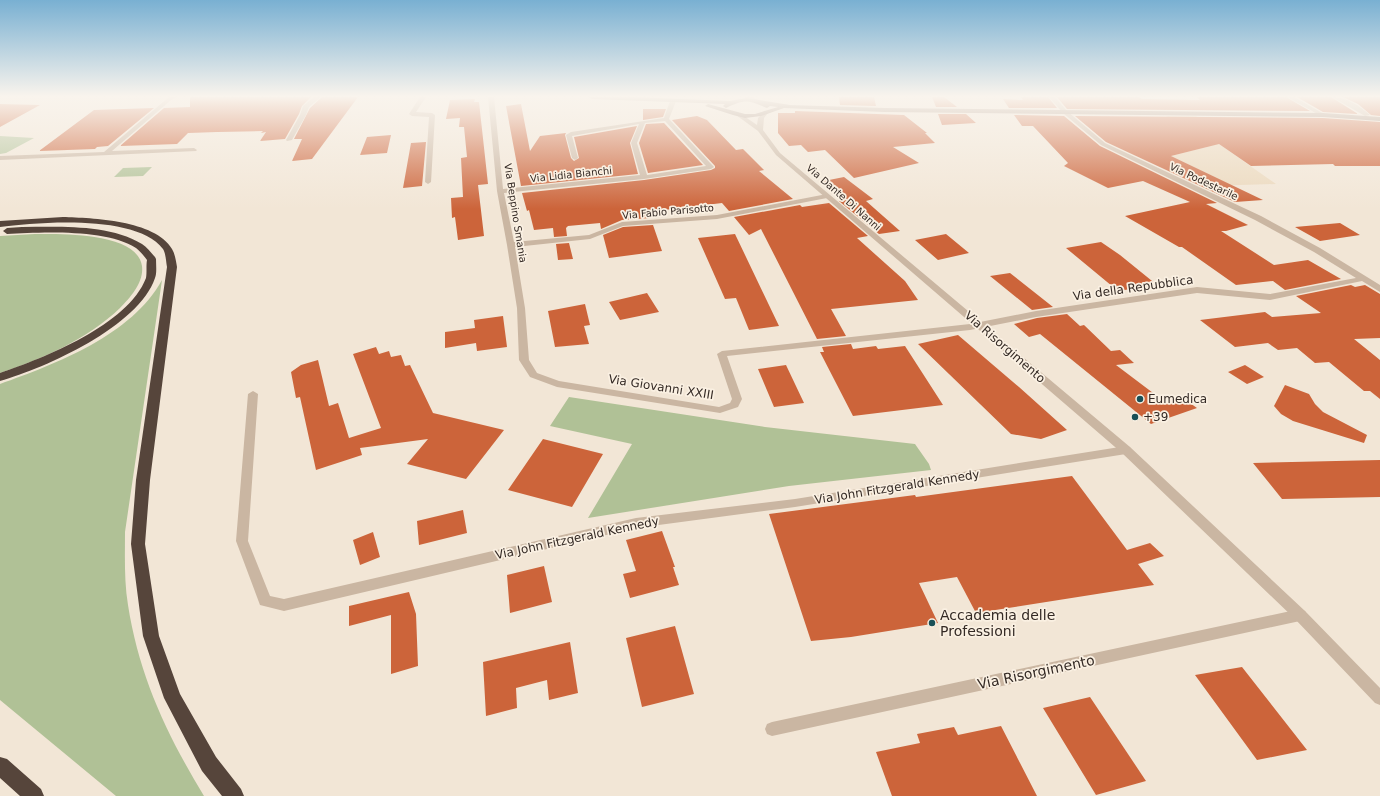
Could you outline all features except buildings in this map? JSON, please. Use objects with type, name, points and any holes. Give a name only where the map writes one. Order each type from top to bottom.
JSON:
[{"type":"highway","points":[[0,224],[61,220],[107,223],[129,227],[154,237],[166,247],[171,258],[172,267],[143,480],[138,544],[151,636],[173,698],[208,764],[234,796]]},
{"type":"highway","points":[[0,232],[51,229],[106,234],[125,239],[141,248],[149,255],[153,264],[151,276],[145,290],[133,304],[112,323],[56,355],[0,377]]},
{"type":"highway","points":[[0,766],[34,796]]},
{"type":"street","points":[[105,154],[128,134]]},
{"type":"street","points":[[289,140],[292,134]]},
{"type":"street","points":[[428,182],[431,134]]},
{"type":"street","name":"Via Beppino Smania","points":[[495,134],[500,191],[511,245],[521,308]]},
{"type":"street","name":"Via Lidia Bianchi","points":[[570,134],[569,136],[575,158]]},
{"type":"street","points":[[637,134],[634,143],[644,177]]},
{"type":"street","name":"Via Lidia Bianchi","points":[[500,191],[644,177],[711,167],[680,134]]},
{"type":"street","name":"Via Dante Di Nanni","points":[[763,134],[778,154],[920,275]]},
{"type":"street","name":"Via Podestarile","points":[[1091,134],[1103,144],[1258,218],[1317,250],[1361,279],[1380,289]]},
{"type":"street","points":[[0,158],[194,150]]},
{"type":"street","name":"Via Fabio Parisotto","points":[[511,245],[590,237],[622,224],[717,217],[827,196]]},
{"type":"street","name":"Via Risorgimento","points":[[920,275],[1126,450],[1300,615],[1380,698]]},
{"type":"street","name":"Via della Repubblica","points":[[980,326],[1036,314],[1197,290],[1270,297],[1361,279]]},
{"type":"street","name":"Via Giovanni XXIII","points":[[521,308],[524,360],[533,375],[557,384],[720,410],[734,405],[737,399],[722,354],[980,326]]},
{"type":"street","name":"Via John Fitzgerald Kennedy","points":[[253,394],[242,541],[265,601],[284,605],[636,523],[795,503],[1126,450]]},
{"type":"street","name":"Via Risorgimento","points":[[772,729],[1300,615]]},
{"type":"green space","points":[[0,136],[34,138],[6,153],[0,154]]},
{"type":"green space","points":[[152,167],[143,176],[114,177],[123,168]]},
{"type":"green space","points":[[35,234],[79,235],[113,241],[127,247],[137,255],[142,266],[141,278],[136,289],[124,304],[94,329],[64,347],[0,373],[0,236]]},
{"type":"green space","points":[[162,280],[125,532],[126,587],[133,631],[147,681],[156,704],[178,750],[204,796],[116,796],[0,700],[0,384],[68,357],[112,332],[132,317],[149,299]]},
{"type":"green space","points":[[569,397],[765,427],[915,444],[929,464],[931,470],[789,486],[588,518],[632,444],[550,426]]},
{"type":"shaded area","points":[[1190,134],[1211,134],[1209,137],[1276,184],[1209,186],[1214,177],[1171,156],[1207,147]]},
{"type":"place","name":"Eumedica","points":[[1140,399]]},
{"type":"place","name":"+39","points":[[1135,417]]},
{"type":"place","name":"Accademia delle Professioni","points":[[932,623]]}]
